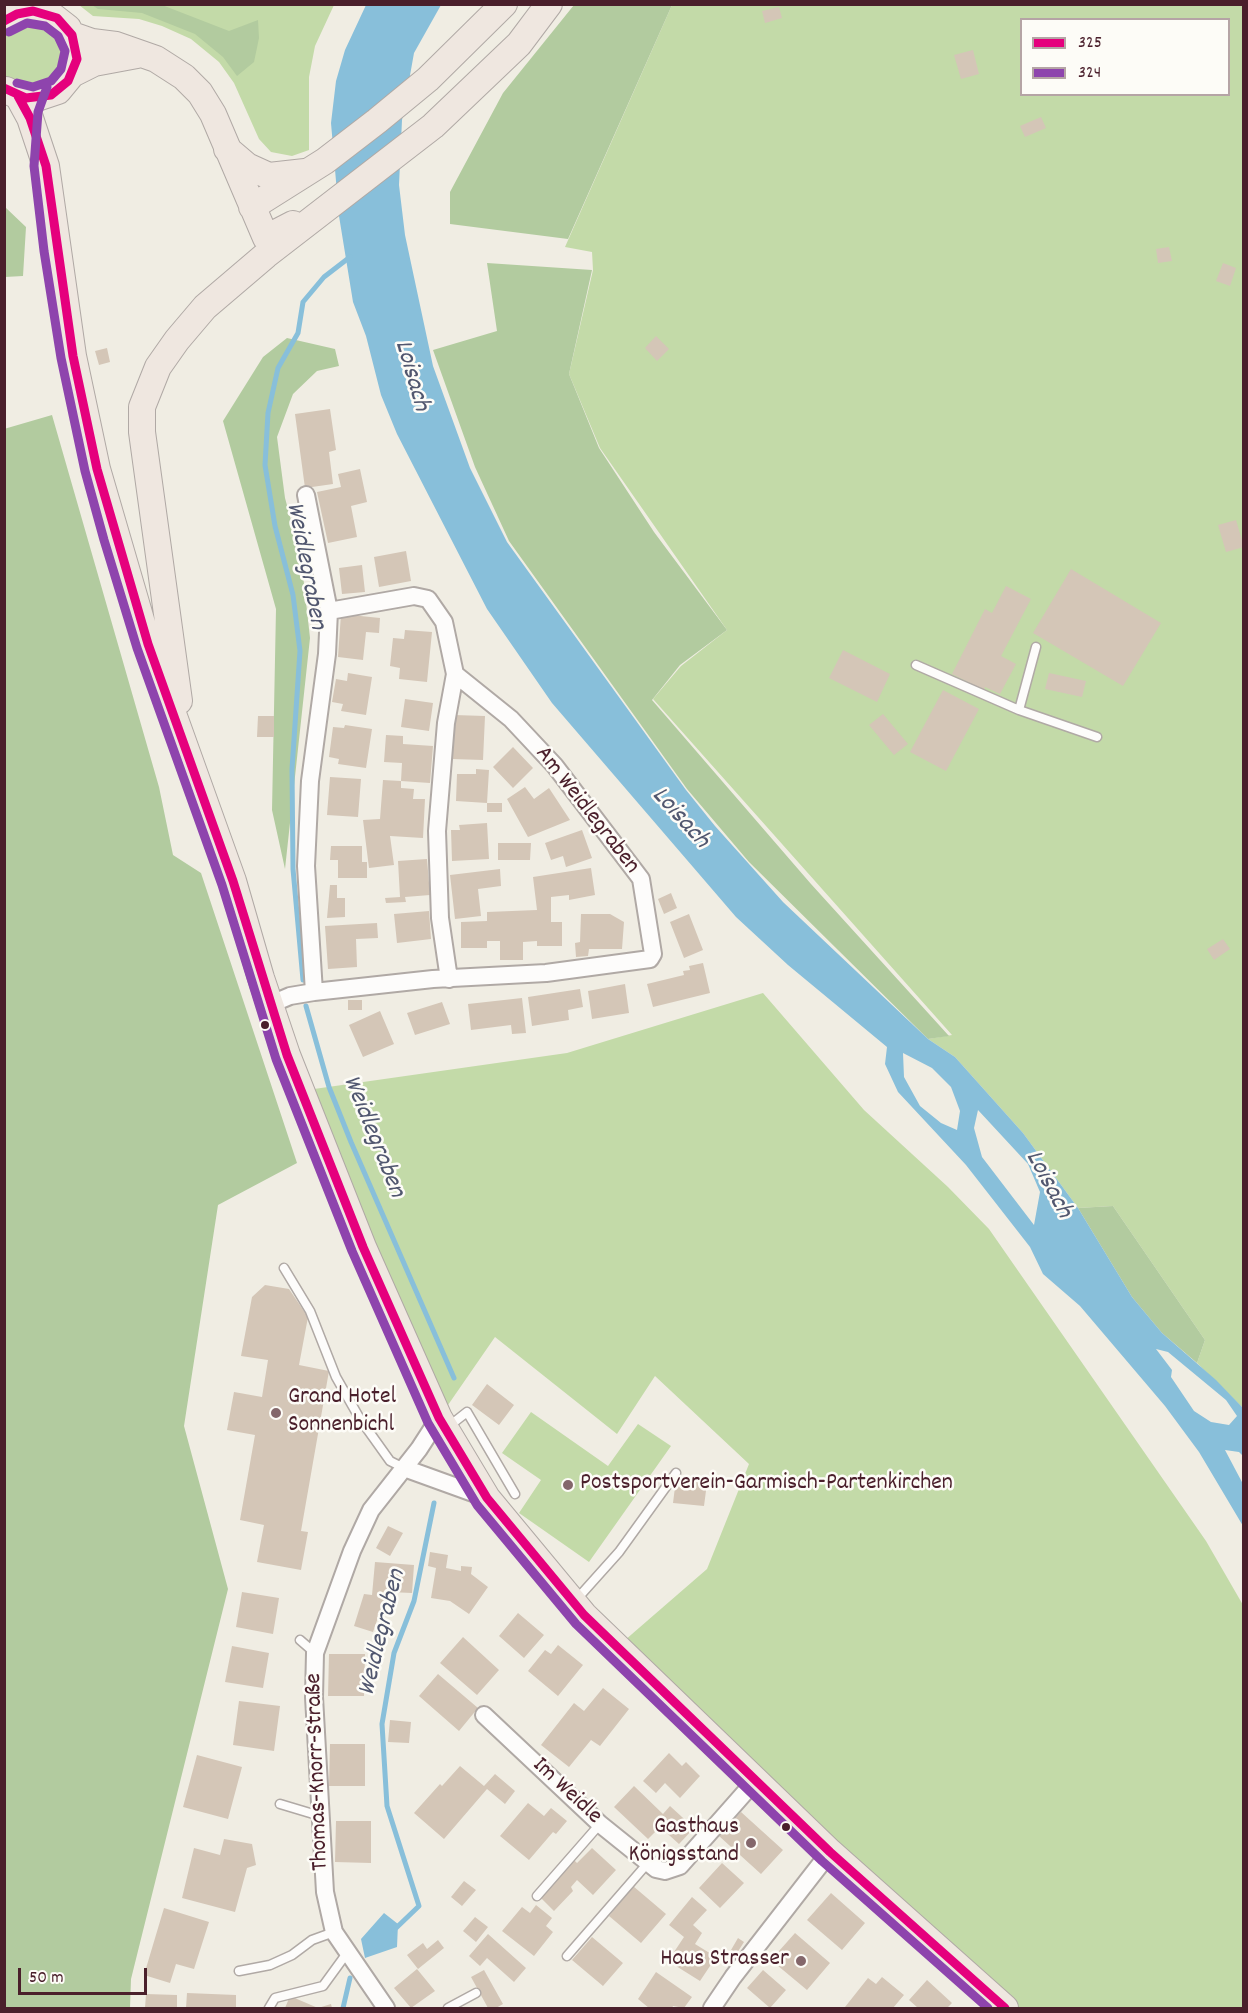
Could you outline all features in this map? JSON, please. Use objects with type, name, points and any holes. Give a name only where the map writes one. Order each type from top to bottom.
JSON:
[{"type":"main road","points":[[252,207],[318,166],[428,79],[504,4]]},
{"type":"main road","points":[[184,746],[145,453],[142,407],[158,367],[205,307],[328,206],[433,126],[519,44],[549,4]]},
{"type":"main road","points":[[4,21],[25,11],[42,12],[57,18],[72,35],[77,50],[50,114],[46,166]]},
{"type":"main road","points":[[72,35],[92,42],[116,45],[166,64],[200,93],[213,114],[266,238],[328,206]]},
{"type":"main road","points":[[11,92],[34,99],[65,83],[94,63],[140,54]]},
{"type":"main road","points":[[11,92],[30,118],[46,166],[73,356],[97,469],[148,644],[233,881],[269,1005],[363,1247],[442,1424],[487,1498],[574,1603],[830,1852],[1005,2008]]},
{"type":"main road","points":[[227,149],[247,166],[269,176],[297,174],[318,166]]},
{"type":"street","points":[[306,495],[329,611],[326,665],[310,781],[306,866],[314,992]]},
{"type":"street","points":[[329,611],[414,596],[428,599],[444,622],[455,674],[446,723],[437,831],[440,918],[449,979]]},
{"type":"street","name":"Am Weidlegraben","points":[[269,1005],[290,996],[314,992],[449,979],[557,972],[650,958],[653,954],[641,879],[555,766],[511,719],[455,674]]},
{"type":"street","name":"Thomas-Knorr-Straße","points":[[386,2008],[333,1932],[325,1892],[314,1697],[315,1653],[352,1551],[371,1510],[442,1424]]},
{"type":"street","points":[[404,1468],[487,1498]]},
{"type":"street","name":"Im Weidle","points":[[484,1715],[600,1824],[647,1864]]},
{"type":"street","points":[[647,1864],[665,1871],[680,1866],[755,1781]]},
{"type":"street","points":[[712,2008],[830,1852]]},
{"type":"lane","points":[[1019,710],[1036,647]]},
{"type":"lane","points":[[916,665],[1019,710],[1097,736]]},
{"type":"lane","points":[[284,1268],[310,1311],[336,1377],[360,1419],[390,1461],[404,1468]]},
{"type":"lane","points":[[442,1424],[467,1412],[515,1494]]},
{"type":"lane","points":[[574,1603],[619,1552],[676,1473]]},
{"type":"lane","points":[[300,1640],[315,1653]]},
{"type":"lane","points":[[280,1804],[320,1816]]},
{"type":"lane","points":[[537,1896],[600,1824]]},
{"type":"lane","points":[[567,1956],[647,1864]]},
{"type":"lane","points":[[239,1971],[270,1965],[333,1932]]},
{"type":"lane","points":[[269,2008],[275,1998],[323,1986],[347,1953]]},
{"type":"lane","points":[[448,2008],[476,1993]]},
{"type":"green space","points":[[79,5],[334,5],[315,46],[309,77],[309,150],[292,156],[271,152],[259,139],[234,83],[219,62],[191,39],[139,19],[93,16]]},
{"type":"green space","points":[[92,5],[162,5],[229,31],[258,20],[259,38],[254,62],[237,76],[223,57],[195,34],[142,13],[98,9]]},
{"type":"green space","points":[[574,5],[672,5],[568,239],[450,224],[450,192],[503,93]]},
{"type":"green space","points":[[672,5],[1243,5],[1243,1408],[1197,1363],[1205,1340],[1113,1206],[1078,1208],[1023,1133],[955,1057],[928,1039],[952,1035],[653,699],[681,666],[727,630],[600,448],[569,374],[593,270],[592,252],[565,247]]},
{"type":"green space","points":[[29,22],[44,23],[57,31],[66,44],[63,74],[38,91],[9,82],[5,74],[4,37],[14,27]]},
{"type":"green space","points":[[5,207],[26,227],[23,276],[5,277]]},
{"type":"green space","points":[[487,263],[592,270],[569,374],[599,448],[654,532],[727,630],[680,665],[652,700],[811,884],[949,1036],[928,1039],[749,862],[687,789],[509,541],[475,467],[433,350],[497,331]]},
{"type":"green space","points":[[287,338],[335,349],[339,366],[317,371],[293,394],[277,437],[285,498],[301,557],[310,638],[285,869],[272,810],[276,609],[223,421],[263,357]]},
{"type":"green space","points":[[52,415],[159,787],[173,855],[201,873],[297,1163],[218,1205],[184,1426],[228,1589],[131,1979],[130,2008],[5,2008],[4,429]]},
{"type":"green space","points":[[763,993],[864,1110],[948,1187],[989,1229],[1206,1541],[1243,1605],[1243,2008],[1005,2008],[617,1647],[707,1569],[749,1464],[655,1376],[617,1434],[495,1337],[439,1418],[314,1126],[314,1089],[567,1053]]},
{"type":"green space","points":[[1113,1206],[1205,1340],[1197,1363],[1162,1333],[1132,1297],[1078,1208]]},
{"type":"green space","points":[[531,1412],[608,1466],[638,1424],[671,1446],[589,1562],[519,1513],[541,1480],[502,1453]]},
{"type":"water","name":"Loisach","points":[[366,5],[441,5],[414,53],[402,120],[399,185],[405,235],[433,366],[470,468],[507,542],[686,790],[715,826],[783,902],[928,1039],[955,1057],[1023,1133],[1078,1208],[1132,1297],[1162,1333],[1216,1380],[1243,1408],[1243,1456],[1239,1452],[1225,1450],[1243,1484],[1243,1526],[1199,1452],[1165,1406],[1080,1306],[1043,1274],[1030,1247],[966,1165],[898,1092],[885,1064],[887,1047],[788,965],[736,917],[552,703],[487,609],[397,434],[381,395],[366,336],[353,302],[339,216],[331,123],[336,81],[345,50]],"holes":[[[903,1053],[932,1068],[951,1087],[960,1111],[957,1130],[941,1123],[920,1106],[904,1077]],[[978,1110],[1028,1164],[1040,1192],[1034,1225],[982,1157],[974,1128]],[[1156,1349],[1168,1352],[1226,1400],[1237,1416],[1229,1425],[1211,1422],[1194,1411],[1171,1377],[1172,1370]]]},
{"type":"water","points":[[384,1913],[398,1924],[397,1947],[365,1958],[361,1939]]},
{"type":"building","points":[[779,7],[782,18],[765,23],[762,11]]},
{"type":"building","points":[[973,50],[979,74],[961,79],[954,55]]},
{"type":"building","points":[[1041,117],[1046,128],[1025,137],[1020,126]]},
{"type":"building","points":[[1169,247],[1172,261],[1158,263],[1156,249]]},
{"type":"building","points":[[1223,263],[1236,268],[1230,286],[1216,281]]},
{"type":"building","points":[[656,336],[669,349],[657,361],[645,348]]},
{"type":"building","points":[[107,348],[110,362],[99,365],[95,351]]},
{"type":"building","points":[[330,409],[336,450],[329,452],[333,484],[305,488],[295,414]]},
{"type":"building","points":[[360,469],[367,502],[351,506],[357,537],[328,543],[317,492],[341,487],[338,474]]},
{"type":"building","points":[[1236,520],[1244,547],[1226,552],[1218,525]]},
{"type":"building","points":[[406,551],[411,581],[379,587],[374,557]]},
{"type":"building","points":[[362,565],[365,592],[342,594],[339,568]]},
{"type":"building","points":[[1071,569],[1161,623],[1123,686],[1033,633]]},
{"type":"building","points":[[1006,586],[1031,599],[1001,656],[1016,664],[1000,694],[985,687],[984,690],[952,674],[985,609],[992,613]]},
{"type":"building","points":[[341,614],[380,618],[379,633],[366,632],[363,660],[338,657]]},
{"type":"building","points":[[405,630],[432,632],[427,682],[399,679],[400,668],[390,666],[393,638],[404,639]]},
{"type":"building","points":[[843,650],[890,674],[877,702],[829,678]]},
{"type":"building","points":[[348,673],[372,677],[366,715],[341,711],[343,704],[332,702],[336,679],[347,681]]},
{"type":"building","points":[[1049,673],[1086,681],[1082,697],[1045,689]]},
{"type":"building","points":[[943,690],[979,709],[946,771],[910,752]]},
{"type":"building","points":[[405,699],[433,703],[429,731],[401,727]]},
{"type":"building","points":[[883,714],[908,744],[894,755],[869,725]]},
{"type":"building","points":[[454,715],[485,716],[483,760],[452,759]]},
{"type":"building","points":[[258,716],[274,716],[274,737],[257,737]]},
{"type":"building","points":[[345,725],[372,729],[366,768],[338,764],[339,759],[329,757],[333,727],[344,728]]},
{"type":"building","points":[[386,735],[403,736],[403,744],[433,746],[430,783],[401,781],[402,763],[384,762]]},
{"type":"building","points":[[513,747],[533,768],[513,788],[493,767]]},
{"type":"building","points":[[476,769],[489,770],[487,803],[456,801],[457,774],[476,774]]},
{"type":"building","points":[[330,777],[361,779],[358,817],[327,815]]},
{"type":"building","points":[[383,780],[401,781],[401,788],[414,789],[413,799],[425,799],[423,838],[390,836],[394,865],[369,868],[363,820],[380,819]]},
{"type":"building","points":[[525,787],[534,799],[549,788],[570,820],[528,837],[507,799]]},
{"type":"building","points":[[487,803],[502,803],[502,812],[487,812]]},
{"type":"building","points":[[487,823],[489,859],[452,861],[451,830],[460,830],[459,825]]},
{"type":"building","points":[[582,830],[592,858],[566,867],[563,856],[551,860],[545,843]]},
{"type":"building","points":[[498,843],[531,843],[530,860],[498,860]]},
{"type":"building","points":[[331,846],[362,846],[362,862],[367,862],[367,878],[338,878],[338,860],[330,860]]},
{"type":"building","points":[[427,859],[430,895],[405,897],[406,902],[386,903],[385,898],[400,897],[398,861]]},
{"type":"building","points":[[591,868],[595,895],[569,900],[569,895],[551,897],[551,922],[562,922],[562,946],[537,946],[537,941],[523,942],[523,960],[500,960],[500,941],[487,941],[487,948],[461,948],[461,922],[487,921],[487,912],[537,910],[533,877]]},
{"type":"building","points":[[500,869],[501,886],[478,889],[481,916],[455,919],[450,875]]},
{"type":"building","points":[[330,885],[337,885],[337,898],[345,898],[345,917],[327,918]]},
{"type":"building","points":[[671,893],[677,908],[664,914],[658,899]]},
{"type":"building","points":[[429,911],[431,939],[397,943],[394,914]]},
{"type":"building","points":[[581,914],[610,914],[624,922],[622,949],[589,949],[588,956],[576,957],[575,943],[580,942]]},
{"type":"building","points":[[689,914],[703,950],[684,958],[670,922]]},
{"type":"building","points":[[377,923],[378,938],[356,939],[357,967],[328,969],[325,926]]},
{"type":"building","points":[[1223,939],[1230,949],[1214,960],[1207,949]]},
{"type":"building","points":[[703,963],[710,993],[653,1007],[647,984],[684,975],[683,971],[690,970],[689,966]]},
{"type":"building","points":[[625,984],[629,1013],[592,1019],[588,991]]},
{"type":"building","points":[[580,989],[583,1007],[568,1010],[569,1020],[532,1026],[528,997]]},
{"type":"building","points":[[522,998],[526,1033],[512,1034],[511,1025],[471,1030],[468,1004]]},
{"type":"building","points":[[348,1000],[362,1000],[362,1010],[348,1010]]},
{"type":"building","points":[[442,1002],[450,1024],[415,1035],[407,1013]]},
{"type":"building","points":[[380,1011],[394,1044],[363,1057],[349,1025]]},
{"type":"building","name":"Grand Hotel Sonnenbichl","points":[[265,1285],[289,1289],[308,1317],[299,1365],[329,1371],[301,1531],[308,1532],[301,1570],[257,1562],[264,1525],[240,1520],[255,1435],[227,1430],[234,1392],[262,1397],[268,1360],[241,1356],[252,1297]]},
{"type":"building","points":[[487,1384],[514,1405],[499,1425],[472,1405]]},
{"type":"building","points":[[676,1479],[707,1483],[704,1506],[673,1503]]},
{"type":"building","points":[[388,1526],[403,1533],[390,1556],[376,1548]]},
{"type":"building","points":[[430,1552],[448,1555],[446,1568],[461,1571],[461,1566],[472,1567],[471,1574],[488,1587],[469,1614],[450,1601],[431,1598],[436,1568],[428,1566]]},
{"type":"building","points":[[375,1562],[414,1565],[412,1593],[390,1592],[390,1597],[385,1597],[373,1632],[354,1626],[364,1594],[372,1595]]},
{"type":"building","points":[[242,1592],[279,1598],[273,1634],[236,1627]]},
{"type":"building","points":[[518,1613],[544,1635],[524,1658],[499,1636]]},
{"type":"building","points":[[463,1637],[499,1670],[477,1695],[440,1663]]},
{"type":"building","points":[[558,1645],[583,1665],[558,1696],[528,1671],[545,1650],[551,1654]]},
{"type":"building","points":[[232,1646],[269,1653],[263,1688],[225,1682]]},
{"type":"building","points":[[329,1654],[365,1654],[364,1696],[328,1696]]},
{"type":"building","points":[[438,1674],[478,1708],[459,1731],[419,1696]]},
{"type":"building","points":[[603,1688],[629,1709],[600,1746],[591,1740],[569,1767],[541,1745],[574,1703],[584,1711]]},
{"type":"building","points":[[239,1701],[280,1706],[274,1751],[233,1745]]},
{"type":"building","points":[[390,1720],[411,1722],[409,1743],[388,1742]]},
{"type":"building","points":[[330,1744],[365,1744],[365,1786],[329,1786]]},
{"type":"building","points":[[669,1753],[682,1766],[686,1762],[700,1776],[680,1798],[665,1783],[656,1793],[643,1781]]},
{"type":"building","points":[[197,1755],[242,1767],[228,1819],[183,1807]]},
{"type":"building","points":[[460,1766],[484,1786],[495,1774],[515,1791],[505,1804],[487,1789],[444,1839],[414,1813]]},
{"type":"building","points":[[634,1786],[663,1814],[670,1806],[694,1828],[679,1844],[660,1827],[648,1839],[614,1807]]},
{"type":"building","points":[[528,1803],[544,1816],[551,1808],[567,1821],[556,1834],[553,1832],[529,1860],[500,1836]]},
{"type":"building","name":"Gasthaus Königsstand","points":[[741,1812],[783,1850],[761,1874],[719,1836]]},
{"type":"building","points":[[336,1821],[371,1821],[371,1863],[335,1862]]},
{"type":"building","points":[[224,1839],[252,1844],[256,1865],[247,1868],[235,1912],[182,1898],[194,1848],[220,1855]]},
{"type":"building","points":[[592,1848],[616,1870],[593,1895],[577,1880],[571,1887],[573,1891],[554,1911],[539,1896],[574,1860],[577,1863]]},
{"type":"building","points":[[722,1863],[744,1883],[720,1908],[699,1888]]},
{"type":"building","points":[[464,1881],[476,1890],[462,1906],[451,1897]]},
{"type":"building","points":[[633,1886],[666,1914],[641,1943],[609,1916]]},
{"type":"building","points":[[831,1893],[865,1923],[842,1950],[807,1920]]},
{"type":"building","points":[[692,1897],[707,1910],[693,1925],[702,1933],[695,1944],[716,1957],[700,1981],[668,1961],[684,1937],[669,1925]]},
{"type":"building","points":[[536,1905],[552,1918],[546,1926],[553,1932],[534,1956],[502,1931],[522,1907],[530,1913]]},
{"type":"building","points":[[164,1908],[209,1922],[194,1969],[176,1964],[170,1983],[144,1975]]},
{"type":"building","points":[[475,1917],[488,1927],[476,1942],[463,1931]]},
{"type":"building","name":"Haus Strasser","points":[[795,1933],[830,1963],[807,1990],[771,1960]]},
{"type":"building","points":[[488,1934],[526,1968],[514,1982],[487,1958],[480,1966],[469,1956]]},
{"type":"building","points":[[592,1937],[623,1963],[603,1986],[572,1960]]},
{"type":"building","points":[[738,1938],[744,1942],[737,1953],[731,1950]]},
{"type":"building","points":[[438,1940],[444,1948],[418,1969],[407,1955],[423,1943],[427,1949]]},
{"type":"building","points":[[417,1969],[435,1991],[411,2008],[394,1988]]},
{"type":"building","points":[[484,1970],[503,2004],[496,2008],[488,2008],[471,1977]]},
{"type":"building","points":[[763,1970],[786,1990],[770,2008],[747,1988]]},
{"type":"building","points":[[656,1972],[692,1997],[684,2008],[673,2006],[672,2008],[649,2008],[638,1999]]},
{"type":"building","points":[[882,1977],[904,1995],[893,2008],[845,2007],[868,1978],[876,1984]]},
{"type":"building","points":[[927,1980],[952,2003],[947,2008],[918,2008],[909,2000]]},
{"type":"building","points":[[187,1993],[236,1995],[236,2008],[186,2008]]},
{"type":"building","points":[[146,1994],[177,1995],[177,2008],[145,2008]]},
{"type":"building","points":[[290,1996],[318,2008],[285,2008]]},
{"type":"building","points":[[331,2004],[332,2008],[318,2008]]},
{"type":"waterway","name":"Weidlegraben","points":[[303,980],[293,869],[292,769],[300,651],[293,595],[275,526],[265,465],[268,413],[278,368],[298,333],[303,302],[324,277],[350,257]]},
{"type":"waterway","name":"Weidlegraben","points":[[306,1006],[329,1087],[454,1378]]},
{"type":"waterway","name":"Weidlegraben","points":[[394,1930],[419,1906],[387,1806],[382,1724],[394,1653],[414,1601],[434,1503]]},
{"type":"waterway","name":"Weidlegraben","points":[[343,2008],[350,1978]]},
{"type":"transit line","name":"325","points":[[4,21],[17,14],[33,11],[57,18],[72,35],[77,59],[68,81],[51,95],[26,98],[4,88]]},
{"type":"transit line","name":"324","points":[[9,32],[27,23],[45,26],[58,36],[65,51],[61,69],[51,81],[33,87],[17,83]]},
{"type":"transit line","name":"324","points":[[47,87],[38,112],[34,166],[44,251],[61,358],[85,471],[104,540],[137,648],[222,885],[276,1059],[352,1251],[428,1423],[477,1505],[576,1624],[822,1861],[988,2008]]},
{"type":"transit line","name":"325","points":[[18,96],[30,118],[46,166],[73,356],[97,469],[148,644],[233,881],[287,1055],[363,1247],[439,1418],[487,1498],[584,1615],[830,1852],[1005,2008]]},
{"type":"place","name":"Grand Hotel Sonnenbichl","points":[[276,1413]]},
{"type":"place","name":"Postsportverein-Garmisch-Partenkirchen","points":[[568,1485]]},
{"type":"place","name":"Gasthaus Königsstand","points":[[751,1843]]},
{"type":"place","name":"Haus Strasser","points":[[801,1961]]}]
